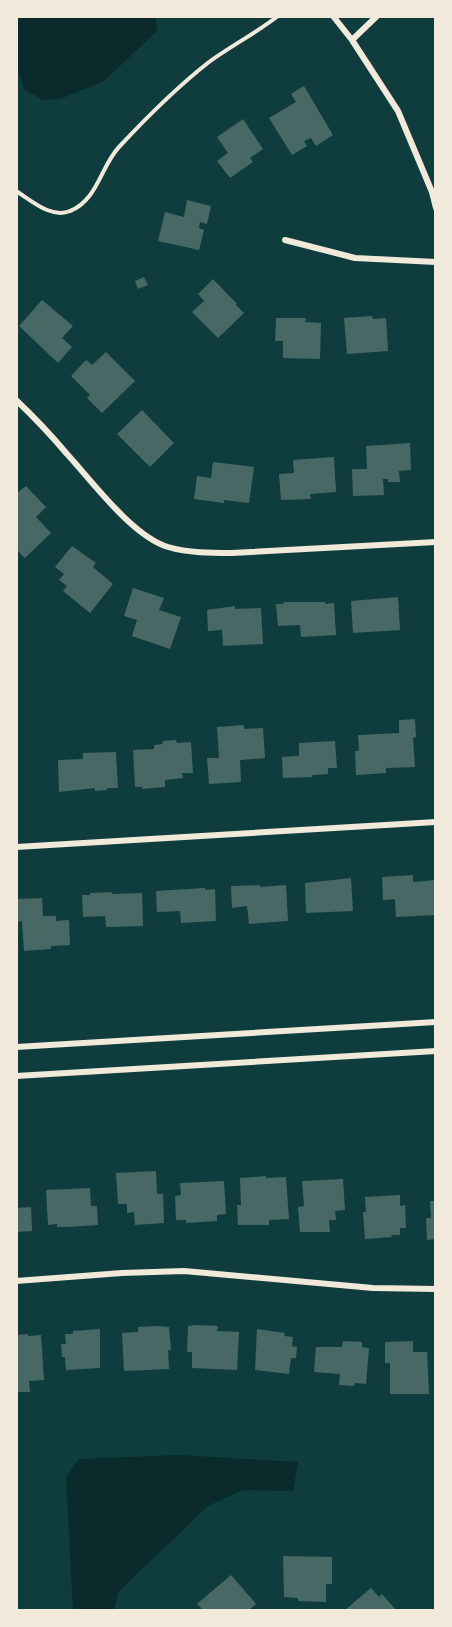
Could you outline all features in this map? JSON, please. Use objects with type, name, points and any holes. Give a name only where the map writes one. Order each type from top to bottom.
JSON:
[{"type":"street","points":[[333,16],[352,40],[398,111],[432,192],[435,208]]},
{"type":"street","points":[[352,40],[377,16]]},
{"type":"street","points":[[285,240],[355,258],[435,262]]},
{"type":"street","points":[[16,400],[117,510],[140,531],[166,546],[198,553],[232,553],[435,542]]},
{"type":"street","points":[[16,847],[435,822]]},
{"type":"street","points":[[16,1047],[435,1022]]},
{"type":"street","points":[[16,1076],[435,1051]]},
{"type":"street","points":[[16,1281],[183,1271],[373,1288],[435,1289]]},
{"type":"path","points":[[16,191],[44,209],[59,213],[67,213],[75,209],[86,201],[111,155],[182,84],[211,61],[252,36],[278,16]]},
{"type":"water","points":[[17,16],[156,17],[157,31],[104,81],[60,99],[43,100],[24,89],[17,68]]},
{"type":"water","points":[[178,1455],[298,1462],[293,1491],[243,1490],[208,1506],[118,1592],[114,1610],[73,1610],[66,1477],[79,1459]]},
{"type":"building","points":[[304,86],[333,135],[316,146],[311,138],[304,141],[307,146],[292,155],[269,118],[296,102],[291,94]]},
{"type":"building","points":[[243,119],[263,149],[250,158],[253,162],[230,178],[217,161],[228,153],[217,137]]},
{"type":"building","points":[[187,200],[211,206],[207,224],[200,222],[199,228],[204,230],[199,250],[158,241],[165,212],[184,217]]},
{"type":"building","points":[[144,277],[148,285],[138,289],[135,281]]},
{"type":"building","points":[[213,279],[244,313],[218,338],[192,312],[204,301],[198,294]]},
{"type":"building","points":[[42,300],[73,326],[62,338],[72,347],[58,363],[19,326]]},
{"type":"building","points":[[372,316],[373,319],[386,318],[388,351],[347,354],[344,318]]},
{"type":"building","points":[[276,318],[306,318],[305,322],[321,323],[320,359],[283,358],[283,341],[275,341]]},
{"type":"building","points":[[106,352],[135,381],[102,413],[87,398],[90,395],[71,376],[86,360],[92,365]]},
{"type":"building","points":[[142,410],[174,443],[150,467],[117,434]]},
{"type":"building","points":[[410,443],[411,470],[399,471],[400,482],[388,482],[388,479],[383,479],[384,495],[353,496],[352,469],[367,469],[366,446]]},
{"type":"building","points":[[334,457],[336,492],[310,494],[311,499],[281,500],[279,474],[294,473],[293,460]]},
{"type":"building","points":[[213,462],[254,467],[249,503],[224,500],[224,503],[194,499],[197,476],[211,478]]},
{"type":"building","points":[[26,486],[46,507],[36,517],[51,533],[25,558],[16,549],[16,494]]},
{"type":"building","points":[[72,546],[96,563],[93,567],[113,584],[90,613],[63,591],[67,586],[59,580],[64,574],[55,567]]},
{"type":"building","points":[[133,588],[164,598],[159,610],[181,617],[170,649],[132,636],[137,620],[124,616]]},
{"type":"building","points":[[398,597],[400,630],[353,633],[351,601]]},
{"type":"building","points":[[283,602],[334,603],[336,635],[301,637],[300,625],[278,626],[276,604],[284,604]]},
{"type":"building","points":[[235,606],[235,609],[261,608],[263,644],[223,646],[222,630],[208,631],[207,610]]},
{"type":"building","points":[[415,719],[416,737],[413,738],[415,767],[386,768],[386,773],[356,775],[355,751],[359,751],[358,735],[399,733],[399,720]]},
{"type":"building","points":[[244,725],[244,729],[263,728],[265,758],[240,760],[241,782],[209,784],[207,758],[219,758],[217,727]]},
{"type":"building","points":[[176,740],[177,743],[191,742],[193,773],[182,773],[183,778],[165,780],[165,787],[142,789],[142,787],[135,787],[133,750],[154,749],[154,745],[163,744],[162,741]]},
{"type":"building","points":[[335,741],[337,768],[328,768],[328,774],[312,775],[312,777],[283,778],[282,757],[299,756],[299,743]]},
{"type":"building","points":[[116,752],[118,788],[59,792],[58,760],[83,759],[83,753]]},
{"type":"building","points":[[413,875],[413,882],[436,880],[436,915],[396,917],[395,899],[383,900],[382,877]]},
{"type":"building","points":[[351,878],[353,911],[306,913],[305,883]]},
{"type":"building","points":[[260,885],[260,887],[286,885],[288,921],[249,924],[247,906],[232,908],[231,886]]},
{"type":"building","points":[[205,888],[205,890],[215,889],[216,921],[181,923],[180,911],[157,912],[156,891]]},
{"type":"building","points":[[112,892],[112,894],[142,893],[143,926],[106,927],[105,916],[83,917],[82,895]]},
{"type":"building","points":[[42,898],[43,916],[56,916],[56,921],[69,920],[70,945],[24,951],[22,921],[16,922],[16,899]]},
{"type":"building","points":[[156,1171],[157,1194],[163,1194],[164,1223],[135,1225],[134,1212],[127,1213],[127,1204],[118,1204],[116,1173]]},
{"type":"building","points":[[266,1176],[266,1178],[286,1177],[289,1219],[269,1220],[269,1225],[238,1225],[237,1205],[241,1205],[240,1178]]},
{"type":"building","points":[[343,1179],[345,1210],[335,1211],[336,1220],[329,1220],[330,1232],[300,1232],[298,1207],[304,1206],[302,1181]]},
{"type":"building","points":[[224,1181],[226,1214],[217,1215],[217,1221],[186,1223],[186,1220],[176,1220],[175,1196],[181,1195],[180,1183]]},
{"type":"building","points":[[90,1188],[91,1206],[97,1206],[98,1225],[57,1227],[57,1224],[48,1225],[46,1190]]},
{"type":"building","points":[[400,1195],[400,1206],[405,1205],[406,1228],[400,1228],[400,1235],[365,1239],[363,1212],[366,1212],[365,1197]]},
{"type":"building","points":[[430,1201],[436,1201],[436,1239],[427,1240],[426,1218],[431,1218]]},
{"type":"building","points":[[31,1207],[32,1231],[16,1232],[16,1208]]},
{"type":"building","points":[[188,1326],[218,1326],[217,1331],[239,1332],[237,1370],[192,1368],[192,1352],[187,1352]]},
{"type":"building","points":[[138,1327],[169,1327],[171,1350],[168,1350],[169,1369],[124,1371],[122,1333],[138,1332]]},
{"type":"building","points":[[100,1329],[100,1368],[66,1370],[61,1344],[66,1344],[65,1334],[73,1334],[73,1331]]},
{"type":"building","points":[[257,1329],[285,1333],[284,1336],[293,1337],[292,1346],[297,1347],[296,1358],[291,1358],[289,1374],[255,1370]]},
{"type":"building","points":[[28,1334],[28,1336],[41,1335],[44,1380],[29,1381],[30,1392],[18,1392],[16,1335]]},
{"type":"building","points":[[343,1341],[362,1342],[362,1347],[369,1348],[366,1384],[339,1385],[340,1374],[314,1372],[316,1347],[342,1347]]},
{"type":"building","points":[[413,1341],[413,1352],[427,1352],[429,1394],[390,1394],[390,1363],[385,1363],[385,1342]]},
{"type":"building","points":[[283,1556],[332,1557],[332,1584],[326,1584],[326,1602],[298,1601],[298,1598],[284,1597]]},
{"type":"building","points":[[231,1575],[256,1604],[249,1610],[203,1610],[197,1604]]},
{"type":"building","points":[[371,1588],[379,1597],[382,1594],[396,1610],[345,1610]]}]
